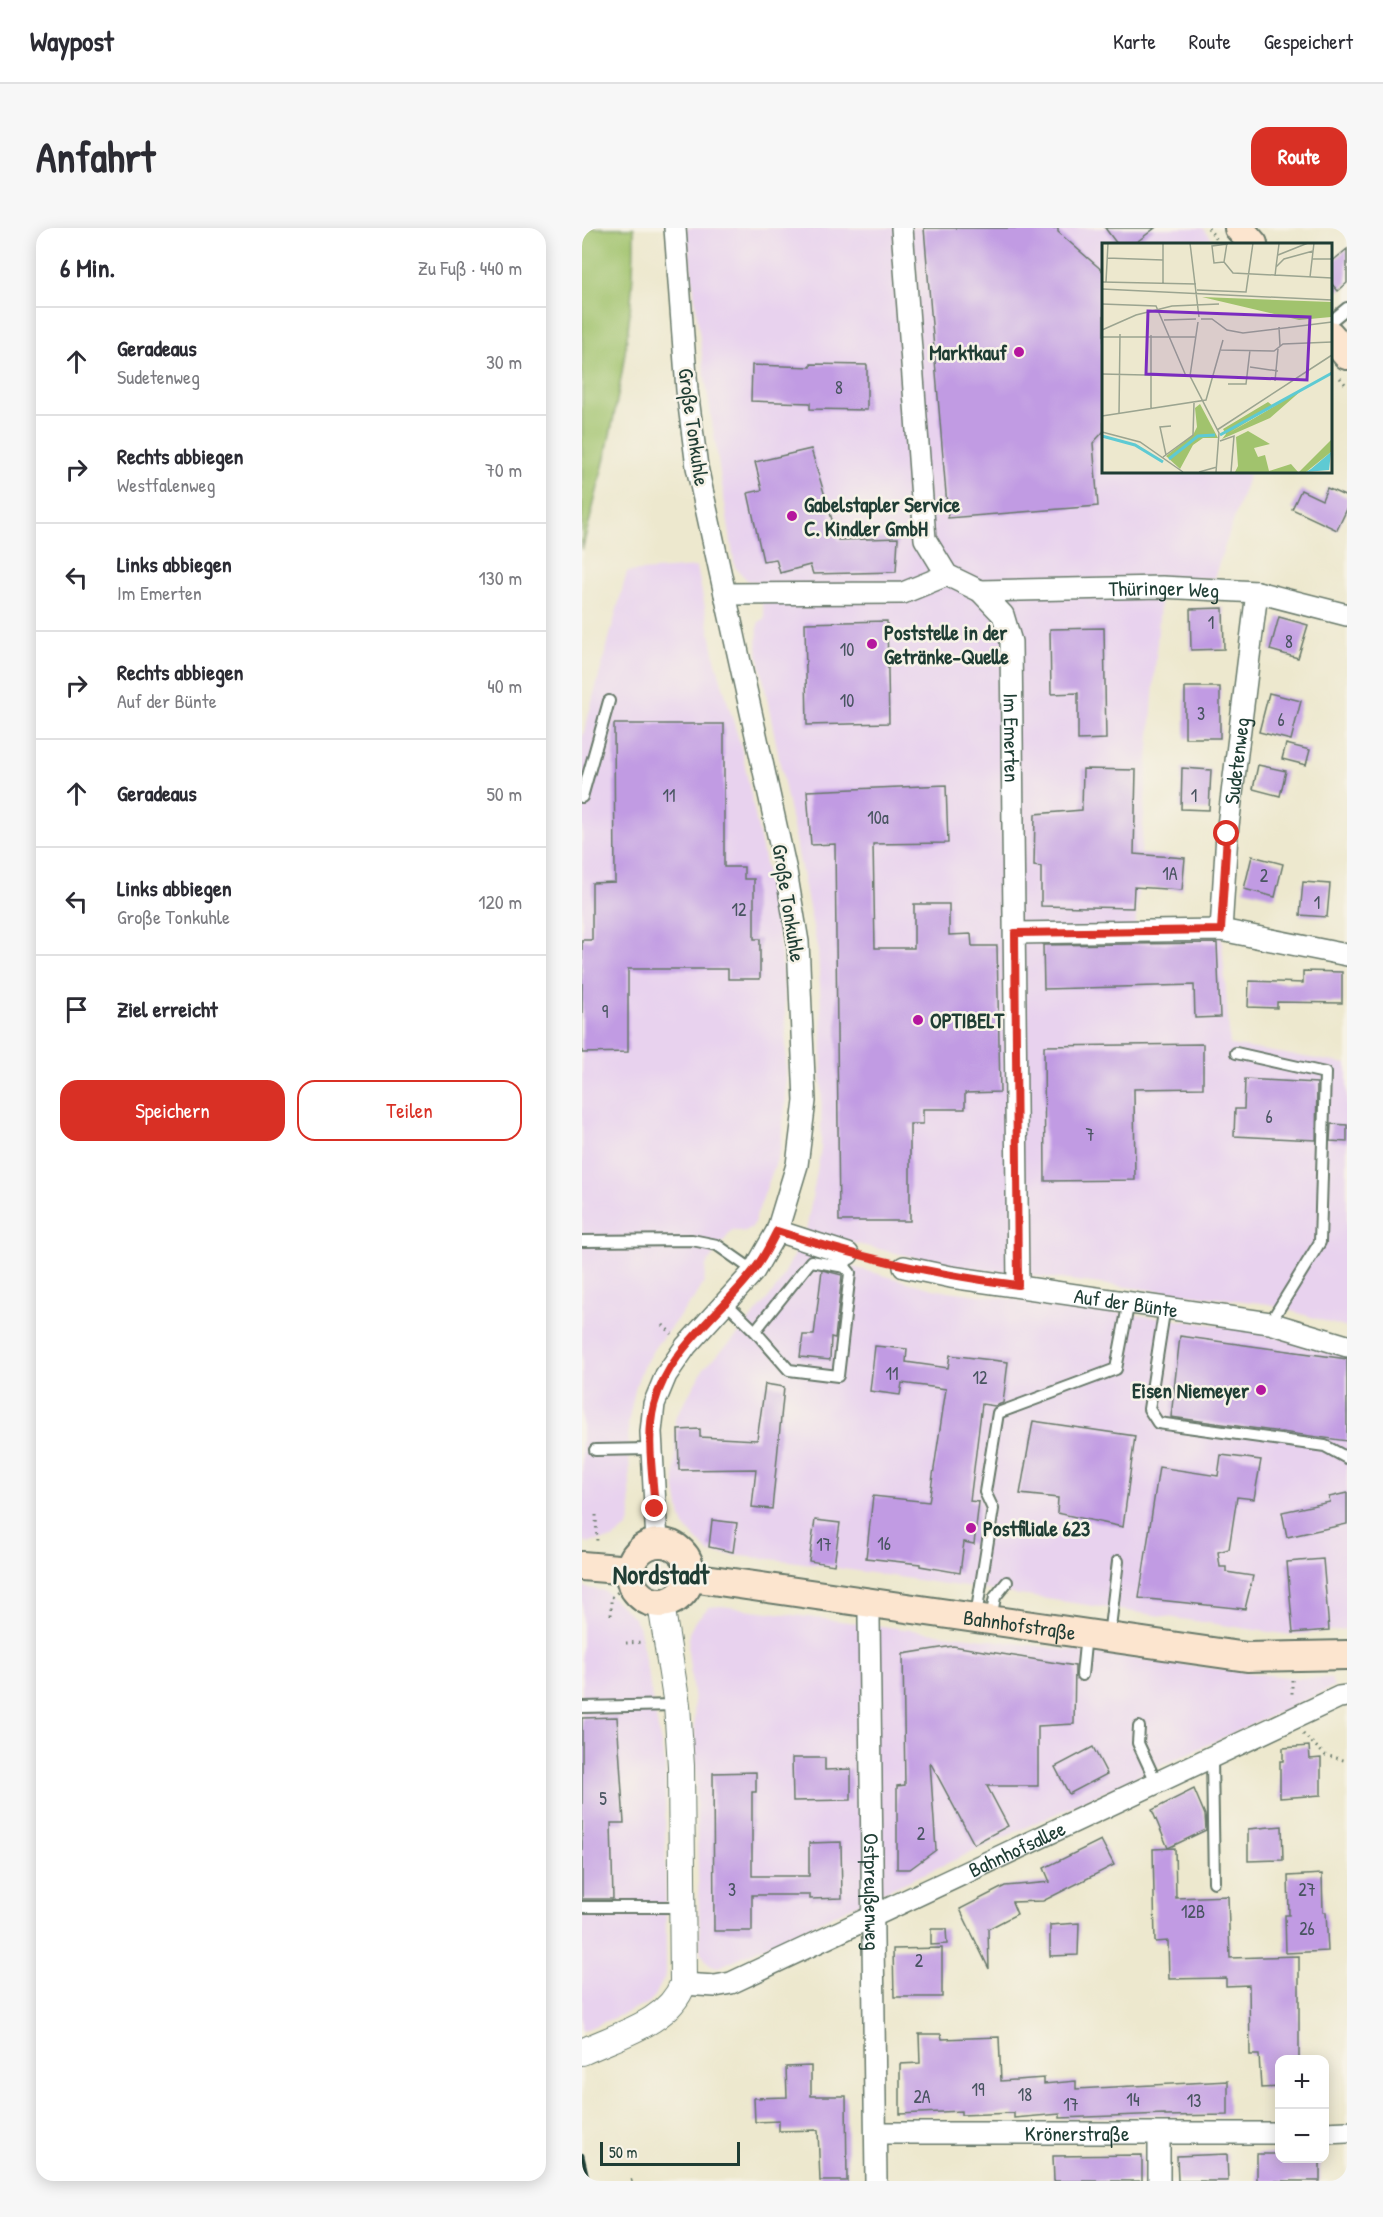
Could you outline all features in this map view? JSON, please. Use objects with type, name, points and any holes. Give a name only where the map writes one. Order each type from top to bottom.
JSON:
[{"type":"main road","points":[[1239,228],[1253,243]]},
{"type":"main road","points":[[1332,337],[1347,355]]},
{"type":"main road","points":[[657,1542],[675,1546],[682,1552],[688,1559],[691,1577],[689,1585],[678,1599],[661,1604],[651,1602],[635,1590],[630,1570],[639,1551],[657,1542]]},
{"type":"main road","points":[[590,1566],[630,1570]]},
{"type":"main road","name":"Bahnhofstraße","points":[[691,1577],[1247,1657],[1291,1658],[1347,1655]]},
{"type":"street","name":"Große Tonkuhle","points":[[657,1542],[651,1449],[654,1404],[666,1375],[686,1346],[754,1271],[777,1231],[797,1165],[805,1101],[798,942],[786,871],[698,467],[688,401],[675,228]]},
{"type":"street","points":[[724,594],[903,593],[947,574],[925,539],[902,228]]},
{"type":"street","name":"Im Emerten","points":[[947,574],[980,591],[1003,615],[1011,642],[1018,1285]]},
{"type":"street","name":"Thüringer Weg","points":[[980,591],[1162,587],[1257,592],[1347,615]]},
{"type":"street","name":"Sudetenweg","points":[[1221,930],[1227,834],[1257,592]]},
{"type":"street","points":[[1015,933],[1221,930],[1347,955]]},
{"type":"street","points":[[777,1231],[847,1261]]},
{"type":"street","name":"Auf der Bünte","points":[[904,1266],[951,1277],[1165,1306],[1270,1323],[1347,1346]]},
{"type":"street","name":"Ostpreußenweg","points":[[871,1602],[869,1617],[876,2181]]},
{"type":"street","points":[[582,2052],[655,2018],[671,2007],[683,1984],[684,1907],[677,1705],[661,1604]]},
{"type":"street","name":"Bahnhofsallee","points":[[683,1984],[715,1986],[731,1983],[1157,1784],[1339,1696],[1347,1696]]},
{"type":"street","points":[[1329,2133],[1347,2132]]},
{"type":"street","name":"Krönerstraße","points":[[876,2133],[1275,2133]]},
{"type":"street","points":[[1159,2134],[1159,2181]]},
{"type":"lane","points":[[1332,320],[1347,308]]},
{"type":"lane","points":[[582,797],[609,701]]},
{"type":"lane","points":[[1236,1053],[1325,1073],[1320,1242],[1270,1323]]},
{"type":"lane","points":[[582,1241],[692,1240],[717,1245],[754,1271]]},
{"type":"lane","points":[[725,1302],[755,1331],[789,1370],[838,1376],[850,1273],[847,1261],[811,1261],[755,1331]]},
{"type":"lane","points":[[984,1618],[993,1509],[985,1492],[998,1413],[1116,1369],[1129,1301]]},
{"type":"lane","points":[[1165,1306],[1149,1409],[1158,1423],[1325,1446],[1347,1458]]},
{"type":"lane","points":[[595,1450],[651,1449]]},
{"type":"lane","points":[[1082,1675],[1098,1635],[1118,1561]]},
{"type":"lane","points":[[984,1618],[995,1597],[1007,1582]]},
{"type":"lane","points":[[582,1707],[677,1705]]},
{"type":"lane","points":[[1138,1726],[1138,1743],[1157,1784]]},
{"type":"lane","points":[[1212,1758],[1214,1882]]},
{"type":"lane","points":[[582,1907],[684,1907]]},
{"type":"path","points":[[1208,228],[1220,243]]},
{"type":"path","points":[[847,1261],[904,1266]]},
{"type":"path","points":[[590,1566],[596,1515]]},
{"type":"path","points":[[611,1598],[611,1615]]},
{"type":"path","points":[[626,1643],[644,1642]]},
{"type":"path","points":[[1291,1658],[1293,1719],[1307,1741],[1325,1755],[1347,1761]]},
{"type":"shaded area","points":[[686,228],[1203,228],[1216,243],[1102,243],[1102,472],[1250,472],[1214,578],[1162,578],[1135,931],[1221,930],[1230,1045],[1347,1064],[1347,1328],[1269,1304],[951,1266],[806,1232],[821,1148],[822,1027],[818,952],[757,648],[758,623],[765,618],[757,582],[748,581],[735,567],[705,378]]},
{"type":"shaded area","points":[[697,567],[716,663],[741,747],[778,926],[785,998],[786,1099],[780,1151],[752,1228],[746,1232],[732,1230],[706,1265],[704,1282],[698,1293],[655,1347],[636,1385],[628,1423],[631,1517],[628,1527],[613,1539],[585,1543],[582,1541],[582,739],[627,572]]},
{"type":"shaded area","points":[[796,1251],[933,1289],[1240,1328],[1347,1355],[1347,1629],[1293,1635],[790,1561],[710,1553],[684,1526],[681,1518],[675,1485],[675,1419],[704,1368],[737,1336],[778,1286]]},
{"type":"shaded area","points":[[582,1587],[605,1591],[634,1618],[639,1627],[665,1766],[666,1974],[655,1996],[647,2004],[582,2031]]},
{"type":"shaded area","points":[[721,1606],[1260,1674],[1297,1678],[1331,1678],[1334,1687],[719,1967],[709,1965],[700,1951],[694,1702],[688,1650],[689,1633],[695,1621],[709,1607]]},
{"type":"green space","points":[[582,228],[634,228],[630,310],[619,390],[582,550]]},
{"type":"building","name":"Marktkauf","points":[[924,228],[1058,228],[1058,232],[1102,270],[1102,433],[1093,443],[1098,506],[948,518]]},
{"type":"building","points":[[1105,228],[1155,228],[1135,243],[1116,243]]},
{"type":"building","points":[[1347,249],[1347,283],[1338,291],[1332,284],[1332,261]]},
{"type":"building","points":[[811,364],[867,365],[867,410],[810,409],[810,403],[751,401],[752,365],[811,367]]},
{"type":"building","name":"Gabelstapler Service C. Kindler GmbH","points":[[811,449],[838,540],[898,538],[896,572],[813,574],[810,565],[780,573],[776,559],[763,561],[748,493],[762,490],[755,462]]},
{"type":"building","points":[[1327,488],[1347,497],[1347,509],[1337,530],[1292,509],[1301,490],[1322,500]]},
{"type":"building","points":[[1223,608],[1224,649],[1191,650],[1190,609]]},
{"type":"building","points":[[1279,617],[1308,625],[1298,658],[1270,650]]},
{"type":"building","points":[[887,621],[889,723],[807,725],[805,623]]},
{"type":"building","points":[[1104,628],[1106,739],[1078,740],[1078,693],[1051,694],[1050,629]]},
{"type":"building","points":[[1185,687],[1220,687],[1220,738],[1185,738]]},
{"type":"building","points":[[1269,693],[1301,701],[1291,740],[1259,732]]},
{"type":"building","points":[[614,724],[724,724],[724,867],[744,867],[744,879],[754,879],[754,939],[760,939],[760,979],[728,979],[728,969],[628,969],[628,1052],[582,1053],[582,940],[592,940],[592,883],[615,882]]},
{"type":"building","points":[[1286,744],[1310,750],[1306,765],[1282,759]]},
{"type":"building","points":[[1258,765],[1286,771],[1280,796],[1253,789]]},
{"type":"building","points":[[1182,768],[1211,770],[1209,810],[1181,809]]},
{"type":"building","points":[[1083,769],[1136,770],[1134,854],[1185,858],[1182,890],[1134,887],[1133,908],[1041,906],[1041,867],[1034,866],[1035,814],[1082,810]]},
{"type":"building","points":[[946,785],[948,843],[873,844],[875,948],[914,948],[914,904],[949,904],[949,935],[971,934],[972,946],[997,946],[1000,1092],[965,1093],[965,1109],[923,1109],[923,1124],[910,1124],[910,1221],[839,1221],[835,844],[811,845],[807,791]]},
{"type":"building","points":[[1252,856],[1283,864],[1275,897],[1244,889]]},
{"type":"building","points":[[1303,882],[1330,884],[1327,917],[1300,915]]},
{"type":"building","points":[[1217,943],[1220,1017],[1195,1018],[1194,985],[1044,989],[1043,945]]},
{"type":"building","points":[[1303,971],[1342,972],[1342,1003],[1277,1002],[1277,1008],[1248,1007],[1249,981],[1303,983]]},
{"type":"building","points":[[1203,1044],[1203,1088],[1134,1089],[1135,1180],[1045,1181],[1044,1046]]},
{"type":"building","points":[[1245,1079],[1317,1083],[1316,1140],[1234,1136],[1235,1109],[1244,1109]]},
{"type":"building","points":[[1331,1124],[1347,1125],[1347,1142],[1330,1141]]},
{"type":"building","points":[[822,1270],[842,1275],[835,1338],[831,1337],[830,1360],[800,1357],[803,1335],[814,1335]]},
{"type":"building","name":"Eisen Niemeyer","points":[[1180,1336],[1347,1359],[1347,1441],[1171,1417]]},
{"type":"building","points":[[875,1346],[907,1349],[906,1362],[948,1368],[950,1355],[1008,1362],[1003,1403],[995,1406],[982,1404],[970,1501],[979,1502],[974,1544],[964,1542],[960,1573],[920,1566],[920,1564],[866,1558],[873,1496],[929,1502],[946,1389],[902,1383],[900,1395],[870,1391]]},
{"type":"building","points":[[765,1384],[784,1387],[772,1509],[752,1507],[756,1469],[679,1470],[678,1430],[700,1429],[700,1437],[757,1440]]},
{"type":"building","points":[[1033,1421],[1135,1436],[1123,1527],[1057,1513],[1058,1498],[1020,1494]]},
{"type":"building","points":[[1221,1455],[1261,1460],[1254,1499],[1237,1497],[1229,1549],[1218,1552],[1220,1567],[1226,1567],[1226,1572],[1253,1576],[1245,1609],[1139,1598],[1159,1467],[1218,1476]]},
{"type":"building","points":[[1347,1493],[1347,1524],[1287,1537],[1282,1512],[1330,1502],[1329,1497]]},
{"type":"building","points":[[712,1520],[737,1523],[733,1552],[709,1547]]},
{"type":"building","points":[[815,1520],[840,1523],[834,1565],[809,1561]]},
{"type":"building","points":[[1323,1559],[1329,1630],[1293,1633],[1287,1562]]},
{"type":"building","points":[[953,1646],[1075,1666],[1074,1724],[1038,1726],[1038,1786],[987,1786],[1008,1826],[974,1844],[930,1762],[936,1850],[910,1869],[897,1869],[897,1786],[905,1785],[903,1654]]},
{"type":"building","points":[[617,1717],[624,1823],[611,1823],[613,1899],[582,1899],[582,1718]]},
{"type":"building","points":[[1309,1746],[1310,1759],[1321,1758],[1321,1795],[1280,1798],[1280,1761],[1283,1761],[1283,1748]]},
{"type":"building","points":[[1093,1747],[1107,1774],[1069,1794],[1055,1767]]},
{"type":"building","points":[[792,1758],[825,1758],[825,1770],[851,1769],[851,1800],[793,1801]]},
{"type":"building","points":[[756,1772],[756,1792],[752,1792],[752,1876],[809,1876],[809,1843],[841,1842],[842,1898],[810,1899],[810,1895],[752,1895],[752,1931],[714,1931],[713,1773]]},
{"type":"building","points":[[1194,1789],[1205,1815],[1206,1830],[1168,1848],[1152,1810]]},
{"type":"building","points":[[1282,1826],[1283,1860],[1248,1861],[1248,1829]]},
{"type":"building","points":[[1101,1840],[1114,1865],[1043,1901],[1012,1902],[1017,1914],[988,1929],[989,1969],[960,1909],[1005,1886],[1050,1882],[1044,1868]]},
{"type":"building","points":[[1175,1848],[1176,1898],[1228,1896],[1230,1958],[1299,1956],[1299,2055],[1275,2055],[1275,2087],[1261,2088],[1259,2055],[1250,2055],[1249,1985],[1226,1986],[1226,1978],[1169,1979],[1168,1941],[1155,1942],[1153,1849]]},
{"type":"building","points":[[1322,1874],[1323,1912],[1326,1912],[1328,1951],[1286,1953],[1285,1915],[1289,1915],[1288,1876]]},
{"type":"building","points":[[1079,1923],[1078,1955],[1050,1956],[1050,1925]]},
{"type":"building","points":[[931,1929],[946,1929],[947,1944],[931,1945]]},
{"type":"building","points":[[942,1948],[942,1997],[894,1997],[893,1949]]},
{"type":"building","points":[[919,2034],[941,2034],[942,2039],[999,2037],[1001,2081],[1044,2078],[1044,2084],[1076,2081],[1076,2089],[1228,2081],[1228,2115],[1165,2116],[1165,2114],[1060,2118],[1060,2114],[1014,2118],[1014,2113],[961,2115],[961,2111],[900,2114],[900,2064],[920,2063]]},
{"type":"building","points":[[811,2066],[811,2096],[846,2096],[847,2181],[820,2181],[818,2130],[779,2131],[779,2121],[755,2122],[754,2098],[787,2097],[786,2067]]},
{"type":"building","points":[[1227,2154],[1228,2181],[1178,2181],[1177,2156]]},
{"type":"building","points":[[1257,2154],[1275,2154],[1275,2163],[1320,2163],[1320,2181],[1257,2181]]},
{"type":"building","points":[[1142,2155],[1142,2181],[1054,2181],[1053,2156]]},
{"type":"railway","points":[[582,2155],[588,2181]]},
{"type":"place","name":"Marktkauf","points":[[1019,352]]},
{"type":"place","name":"Gabelstapler Service C. Kindler GmbH","points":[[792,516]]},
{"type":"place","name":"Poststelle in der Getränke-Quelle","points":[[872,644]]},
{"type":"place","name":"OPTIBELT","points":[[918,1020]]},
{"type":"place","name":"Eisen Niemeyer","points":[[1261,1390]]},
{"type":"place","name":"Postfiliale 623","points":[[971,1528]]},
{"type":"district","name":"Nordstadt","points":[[661,1574]]},
{"type":"route","points":[[655,1509],[651,1432],[654,1404],[666,1375],[686,1346],[754,1271],[777,1231],[848,1254],[951,1277],[1018,1285],[1015,933],[1221,930],[1227,834]]}]
